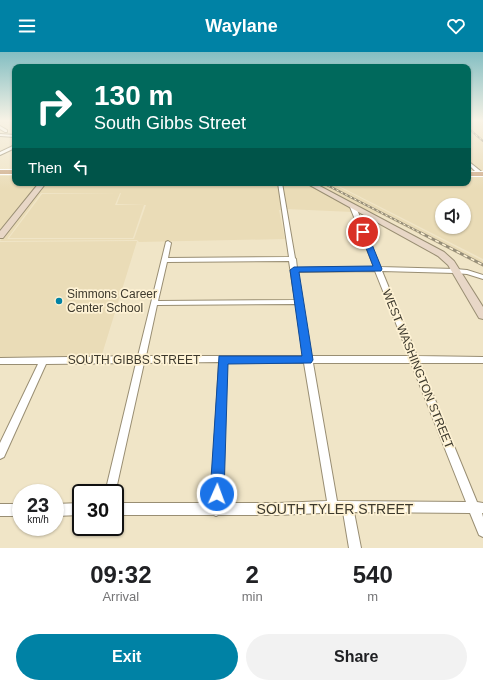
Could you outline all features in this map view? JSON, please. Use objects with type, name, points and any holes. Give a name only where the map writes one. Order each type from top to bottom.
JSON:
[{"type":"main road","points":[[471,171],[481,173]]},
{"type":"main road","points":[[0,172],[12,172]]},
{"type":"main road","points":[[471,174],[481,173]]},
{"type":"main road","points":[[0,175],[12,175]]},
{"type":"street","points":[[0,154],[12,148]]},
{"type":"street","points":[[471,165],[481,173]]},
{"type":"street","points":[[0,236],[41,186]]},
{"type":"street","points":[[281,186],[333,506]]},
{"type":"street","points":[[314,186],[441,254],[451,263],[483,315]]},
{"type":"street","name":"WEST WASHINGTON STREET","points":[[353,207],[414,360],[478,508],[483,531]]},
{"type":"street","points":[[112,484],[168,243]]},
{"type":"street","points":[[164,260],[293,259]]},
{"type":"street","points":[[294,270],[378,269],[455,271],[467,272],[483,277]]},
{"type":"street","points":[[154,303],[299,302]]},
{"type":"street","points":[[216,510],[223,359]]},
{"type":"street","name":"SOUTH GIBBS STREET","points":[[0,361],[223,359],[483,360]]},
{"type":"street","points":[[0,454],[43,361]]},
{"type":"street","name":"SOUTH TYLER STREET","points":[[124,509],[216,510],[333,506],[478,508]]},
{"type":"street","points":[[347,506],[354,548]]},
{"type":"street","points":[[0,510],[12,510]]},
{"type":"shaded area","points":[[471,143],[483,143],[483,170],[479,170],[471,163]]},
{"type":"shaded area","points":[[0,176],[12,176],[12,186],[39,186],[0,233]]},
{"type":"shaded area","points":[[471,176],[483,176],[483,259],[339,186],[471,186]]},
{"type":"shaded area","points":[[43,186],[278,186],[281,210],[279,210],[285,239],[139,242],[137,240],[0,241]],"holes":[[[41,193],[121,193],[117,204],[146,205],[134,239],[7,239]]]},
{"type":"shaded area","points":[[282,186],[312,186],[351,207],[353,212],[286,209]]},
{"type":"shaded area","points":[[318,186],[337,186],[483,261],[483,267],[380,214],[369,213]]},
{"type":"shaded area","points":[[120,193],[115,205],[144,205],[133,238],[9,238],[42,194]]},
{"type":"shaded area","name":"Simmons Career Center School","points":[[137,241],[100,361],[0,361],[0,242]]},
{"type":"railway","points":[[329,186],[423,234]]},
{"type":"railway","points":[[421,233],[483,265]]},
{"type":"place","name":"Simmons Career Center School","points":[[59,301]]},
{"type":"route","points":[[217,494],[223,359],[308,360],[294,270],[378,269],[363,232]]}]
